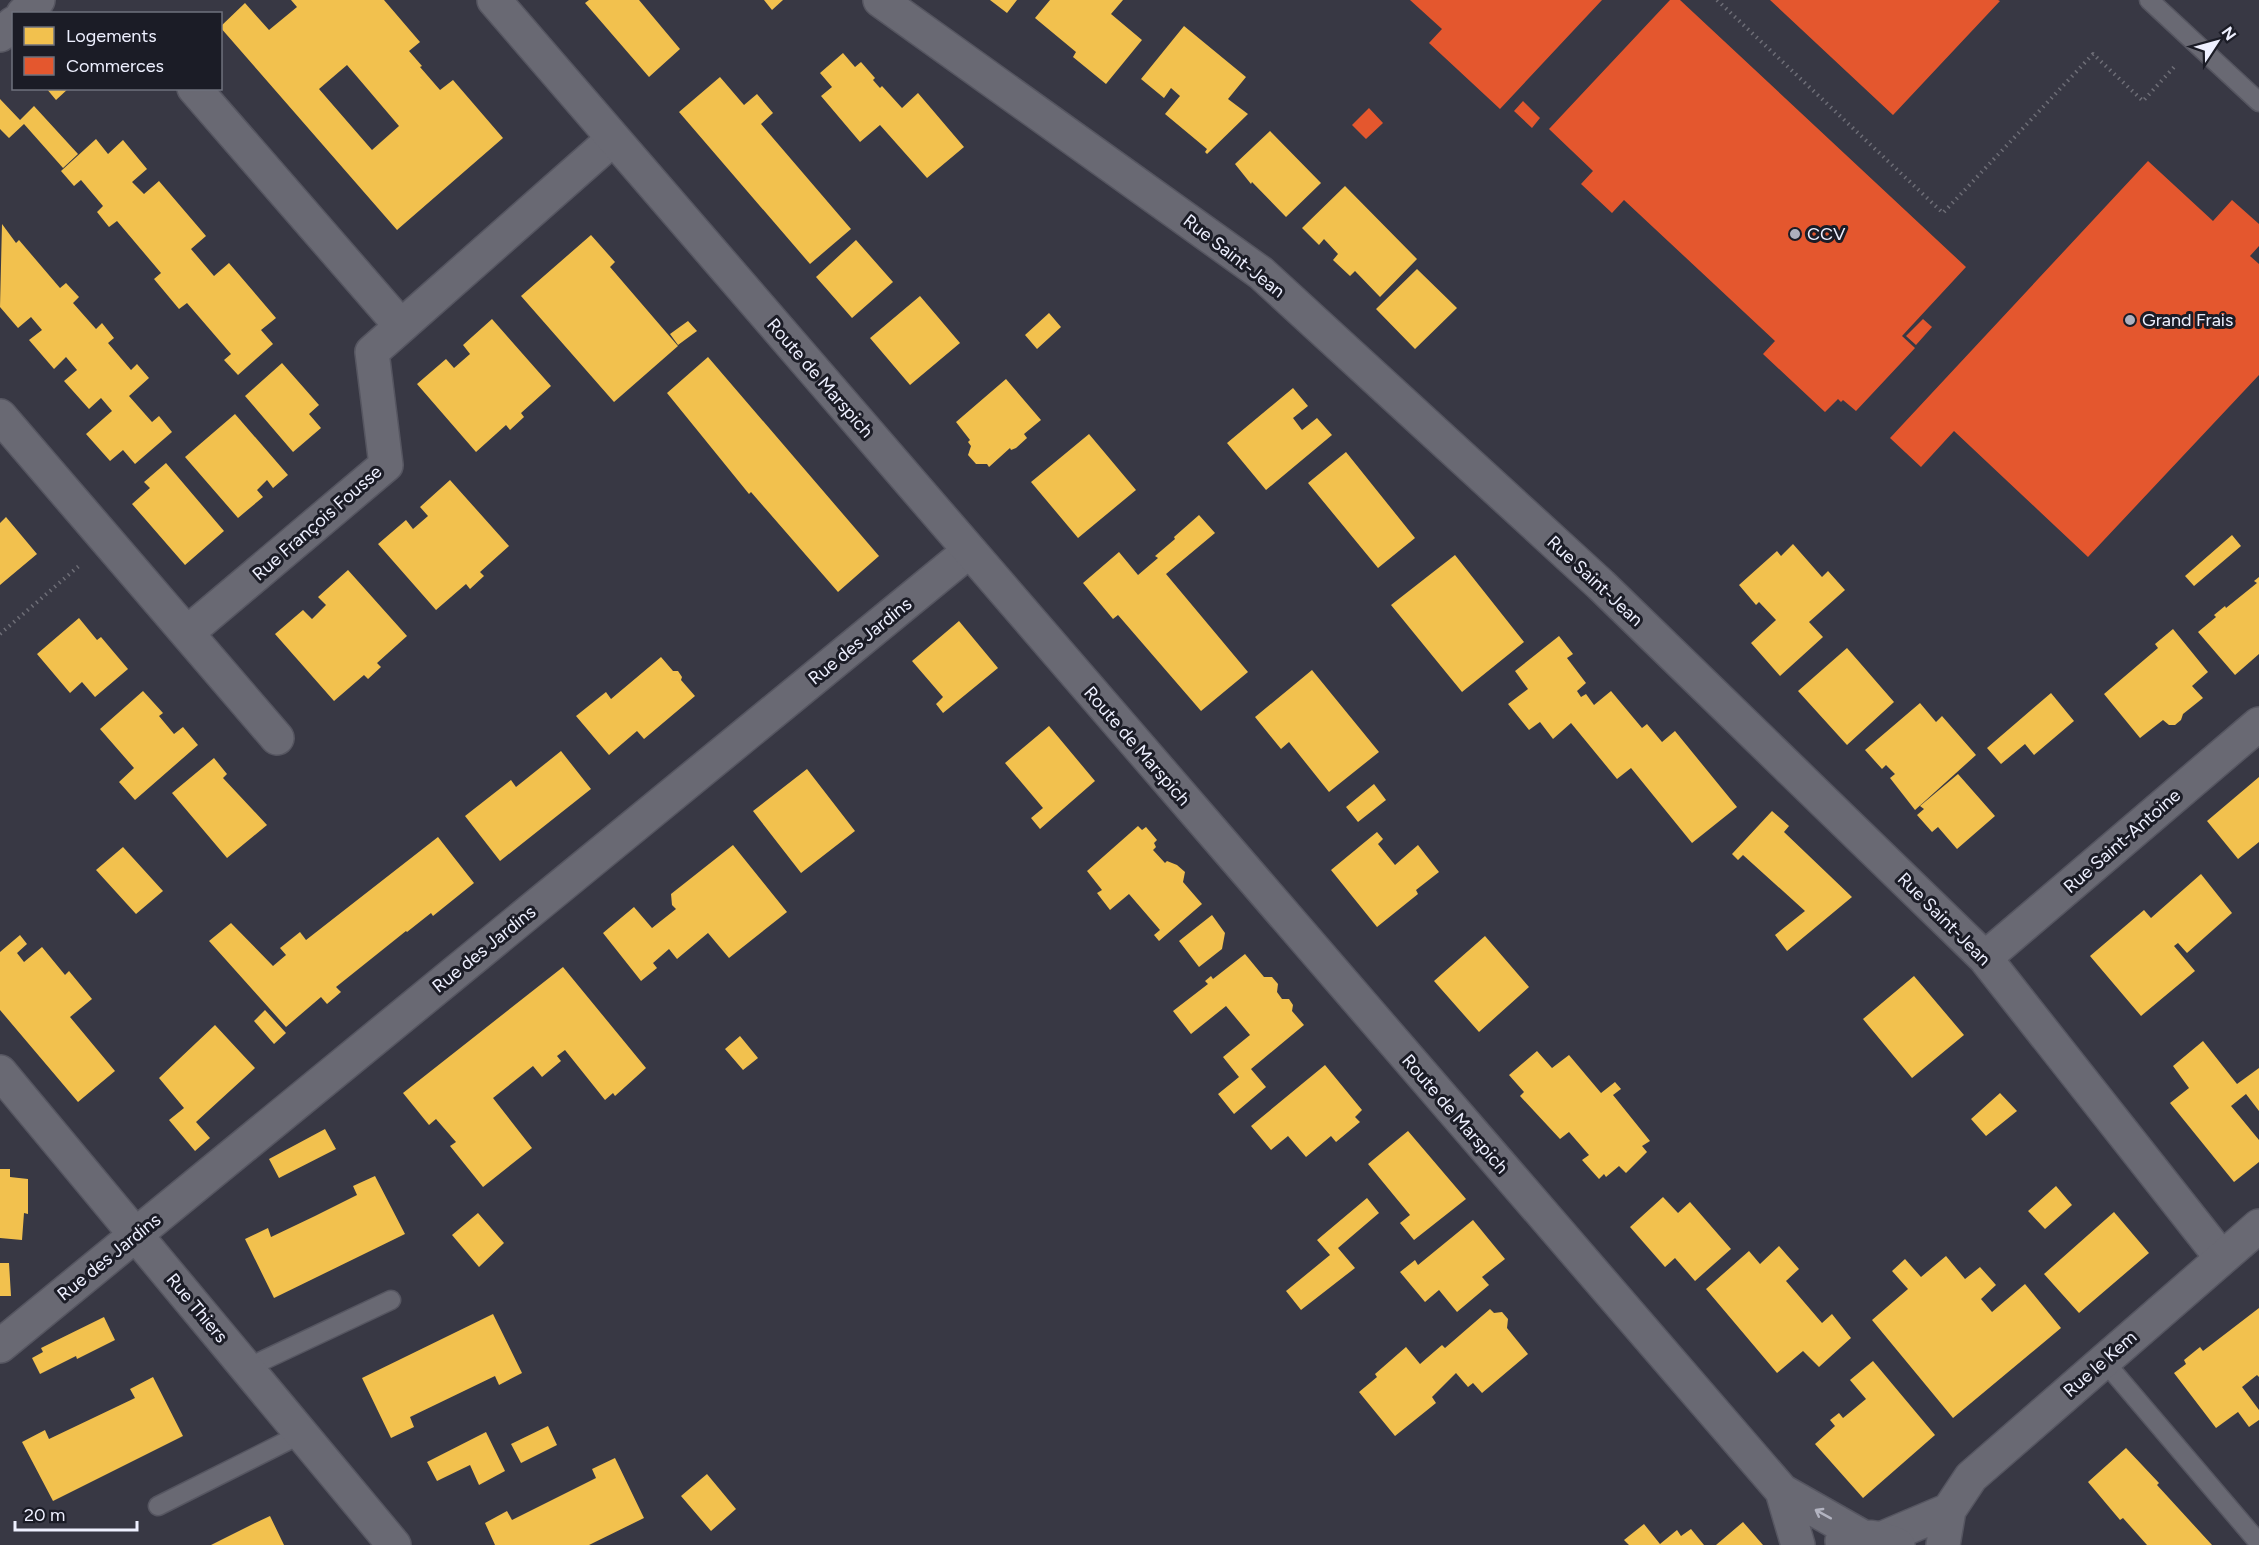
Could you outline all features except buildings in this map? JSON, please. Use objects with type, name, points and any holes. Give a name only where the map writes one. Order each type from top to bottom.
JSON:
[{"type":"street","points":[[25,12],[38,0]]},
{"type":"street","name":"Route de Marspich","points":[[494,0],[1782,1491],[1869,1541]]},
{"type":"street","name":"Rue Saint-Jean","points":[[880,0],[1261,273],[1601,585],[1985,958],[2221,1257]]},
{"type":"street","points":[[0,35],[12,25]]},
{"type":"street","points":[[196,90],[401,326]]},
{"type":"street","name":"Rue François Fousse","points":[[188,633],[386,465],[372,352],[613,139]]},
{"type":"street","points":[[0,416],[277,738]]},
{"type":"street","name":"Rue des Jardins","points":[[0,1347],[969,552]]},
{"type":"street","name":"Rue Saint-Antoine","points":[[1985,958],[2259,724]]},
{"type":"street","name":"Rue Thiers","points":[[0,1072],[394,1545]]},
{"type":"street","name":"Rue le Kem","points":[[1943,1545],[1949,1510],[1971,1477],[2259,1226]]},
{"type":"street","name":"Route de Marspich","points":[[1782,1491],[1798,1545]]},
{"type":"street","points":[[1869,1541],[1949,1510]]},
{"type":"lane","points":[[2161,4],[2195,43],[2259,102]]},
{"type":"lane","points":[[246,1368],[391,1300]]},
{"type":"lane","points":[[2103,1361],[2259,1543]]},
{"type":"lane","points":[[158,1506],[301,1434]]},
{"type":"path","points":[[1717,0],[1943,213],[2093,54],[2143,101],[2195,43]]},
{"type":"path","points":[[0,634],[108,541]]},
{"type":"place","name":"CCV","points":[[1795,234]]},
{"type":"place","name":"Grand Frais","points":[[2130,320]]}]
